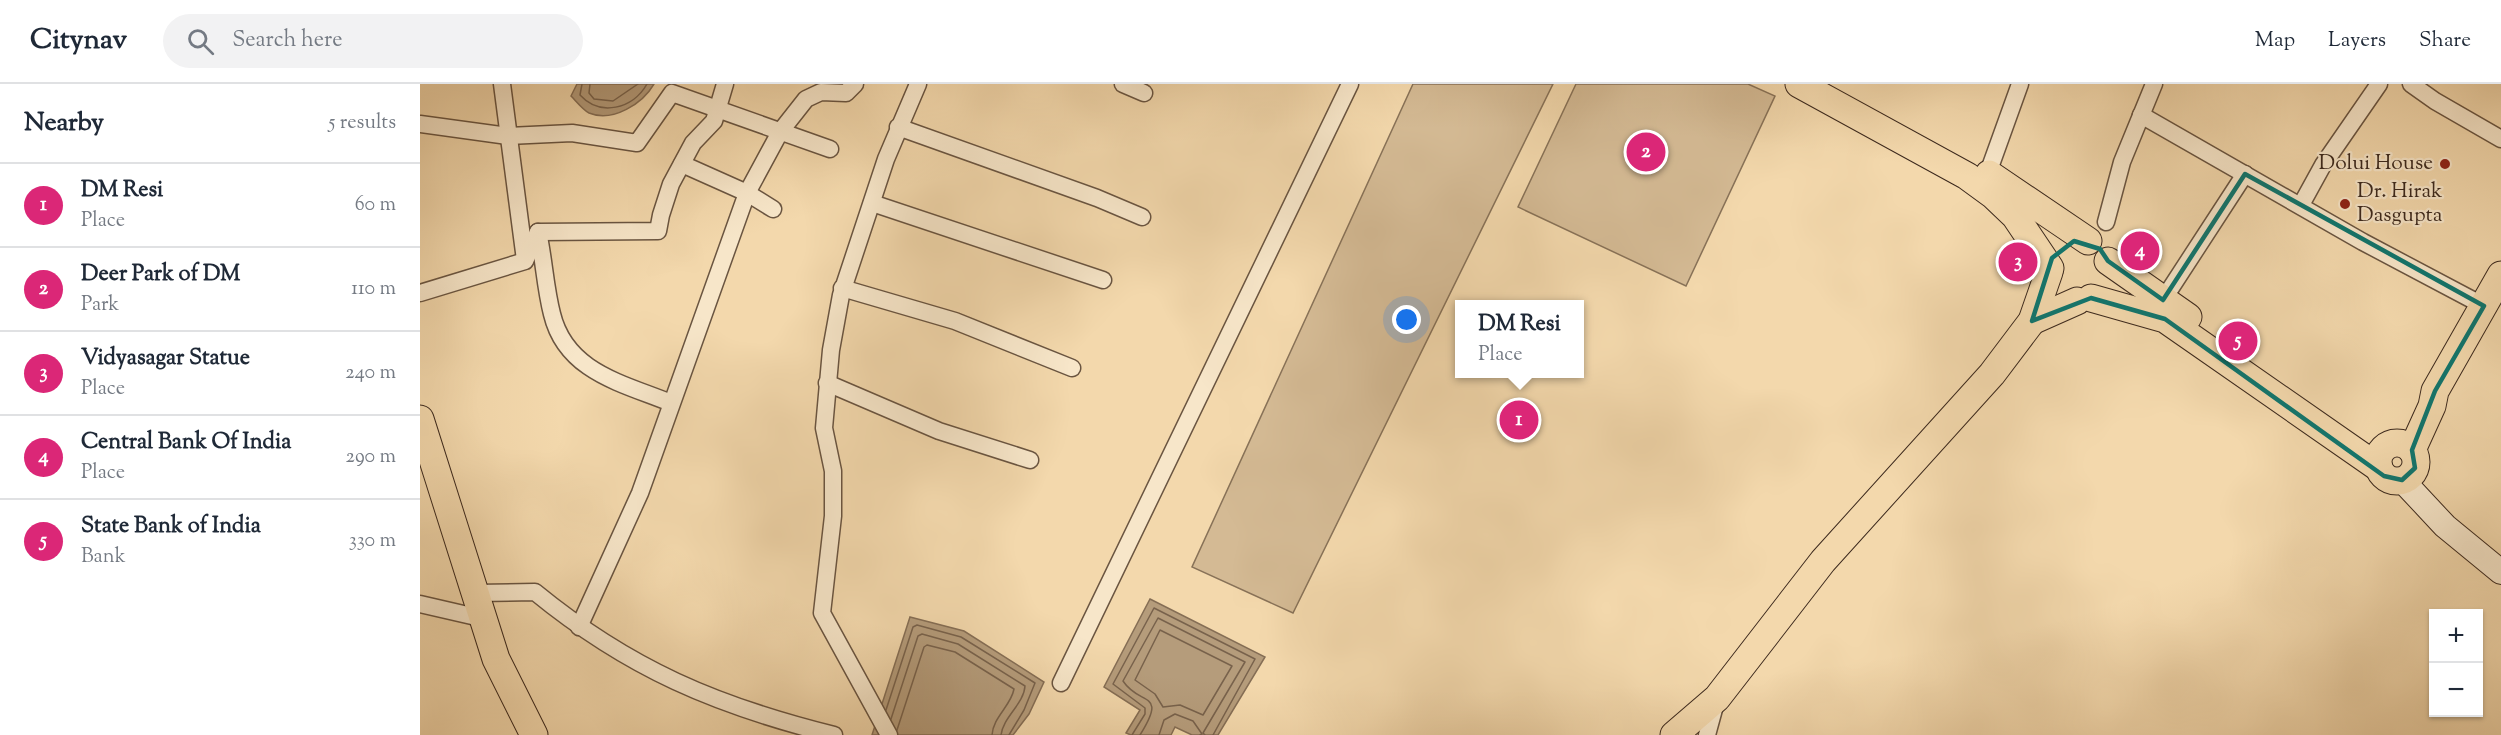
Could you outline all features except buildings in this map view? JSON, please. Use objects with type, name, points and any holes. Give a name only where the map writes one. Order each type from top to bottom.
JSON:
[{"type":"main road","points":[[1799,84],[1966,176],[1993,195],[2014,216],[2049,270],[2053,285],[2063,296],[2165,319],[2392,459]]},
{"type":"main road","points":[[1832,84],[1988,173],[2100,249],[2108,261],[2392,459],[2445,526],[2501,572]]},
{"type":"main road","points":[[1674,735],[1717,698],[1823,561],[1992,374],[2032,321],[2052,258],[2061,247],[2074,241],[2088,242]]},
{"type":"main road","points":[[2032,321],[2100,292],[2107,283],[2110,272],[2108,261]]},
{"type":"main road","points":[[2392,459],[2424,399],[2435,391],[2501,275]]},
{"type":"main road","points":[[420,419],[496,659],[534,735]]},
{"type":"street","points":[[502,84],[525,261]]},
{"type":"street","points":[[538,232],[658,231],[660,214],[670,184],[693,143],[714,121],[725,84]]},
{"type":"street","points":[[579,627],[640,493],[747,193],[780,132],[806,99],[821,92],[846,93],[855,84]]},
{"type":"street","points":[[889,735],[822,613],[833,516],[833,471],[824,428],[827,383],[843,288],[898,127],[918,84]]},
{"type":"street","points":[[1123,84],[1144,93]]},
{"type":"street","points":[[1061,683],[1350,84]]},
{"type":"street","points":[[1988,173],[2019,84]]},
{"type":"street","points":[[2106,222],[2113,189],[2154,84]]},
{"type":"street","points":[[2301,205],[2323,165],[2379,84]]},
{"type":"street","points":[[2411,84],[2435,101],[2501,139]]},
{"type":"street","points":[[420,124],[508,136],[572,133],[637,142],[672,93],[830,150]]},
{"type":"street","points":[[2141,116],[2288,200],[2301,205],[2362,242],[2484,306]]},
{"type":"street","points":[[898,127],[1098,198],[1142,217]]},
{"type":"street","points":[[682,164],[747,193],[773,209]]},
{"type":"street","points":[[2163,300],[2245,174]]},
{"type":"street","points":[[872,203],[1103,280]]},
{"type":"street","points":[[420,293],[525,261],[538,232]]},
{"type":"street","points":[[538,232],[552,314],[561,339],[575,358],[593,371],[671,403]]},
{"type":"street","points":[[843,288],[955,321],[1072,368]]},
{"type":"street","points":[[827,383],[939,430],[1030,460]]},
{"type":"street","points":[[476,593],[535,592],[579,627],[654,672],[766,718],[834,735]]},
{"type":"street","points":[[420,604],[485,619]]},
{"type":"street","points":[[1707,735],[1717,698]]},
{"type":"highlighted area","points":[[2245,174],[2484,306],[2435,391],[2412,450],[2415,468],[2402,480],[2384,476],[2165,319],[2091,298],[2032,321],[2052,258],[2074,241],[2100,249],[2108,261],[2163,300]]},
{"type":"shaded area","points":[[1413,84],[1553,84],[1293,613],[1192,567]]},
{"type":"shaded area","points":[[1576,84],[1748,84],[1775,96],[1686,286],[1518,207]]},
{"type":"water","points":[[577,84],[654,84],[643,98],[626,109],[608,115],[598,115],[587,112],[571,96]]},
{"type":"water","points":[[1150,599],[1265,657],[1218,735],[1192,735],[1175,727],[1171,735],[1126,733],[1140,710],[1104,687]]},
{"type":"water","points":[[910,617],[964,631],[1044,682],[1029,714],[1013,735],[872,735]]},
{"type":"place","name":"Deer Park of DM","points":[[1646,152]]},
{"type":"place","name":"Dolui House","points":[[2445,164]]},
{"type":"place","name":"Dr. Hirak Dasgupta","points":[[2345,204]]},
{"type":"place","name":"Central Bank Of India","points":[[2140,251]]},
{"type":"place","name":"Vidyasagar Statue","points":[[2018,262]]},
{"type":"place","name":"State Bank of India","points":[[2238,341]]},
{"type":"place","name":"DM Resi","points":[[1519,420]]}]
